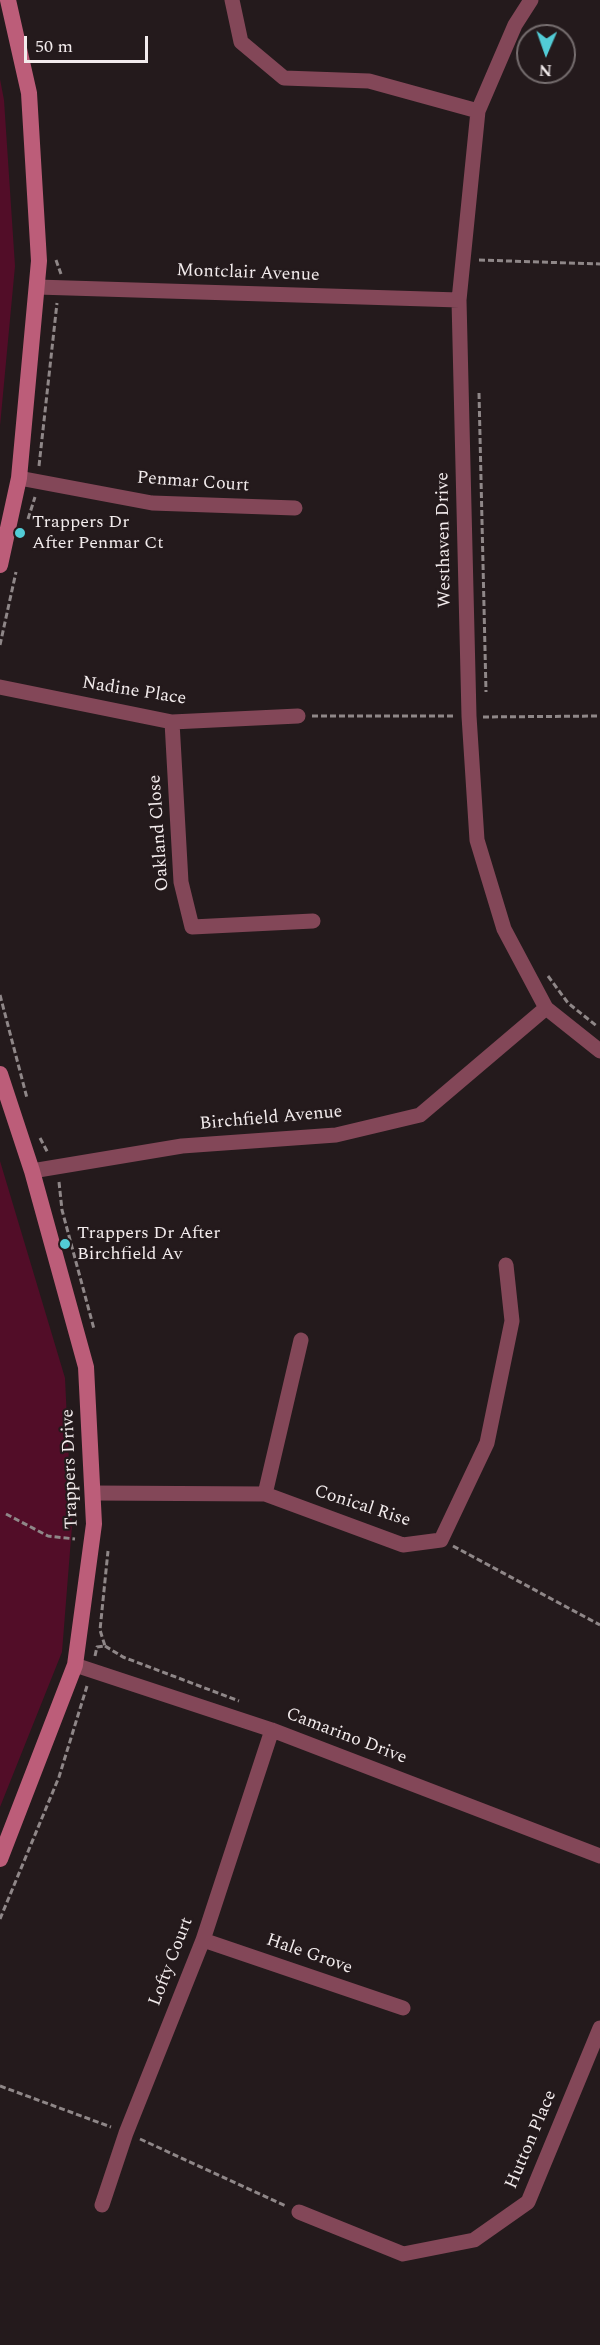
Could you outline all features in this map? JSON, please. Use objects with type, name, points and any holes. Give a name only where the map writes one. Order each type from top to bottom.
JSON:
[{"type":"main road","points":[[0,565],[19,478],[39,261],[29,93],[8,0]]},
{"type":"main road","name":"Trappers Drive","points":[[0,1074],[32,1171],[86,1367],[94,1524],[75,1665],[0,1859]]},
{"type":"street","points":[[232,0],[241,42],[284,78],[369,81],[478,111]]},
{"type":"street","name":"Westhaven Drive","points":[[531,0],[515,25],[478,111],[459,300],[469,716],[477,840],[504,929],[546,1008],[600,1050]]},
{"type":"street","name":"Montclair Avenue","points":[[37,287],[459,300]]},
{"type":"street","name":"Penmar Court","points":[[19,478],[152,503],[296,508]]},
{"type":"street","name":"Nadine Place","points":[[0,687],[172,722],[298,716]]},
{"type":"street","name":"Oakland Close","points":[[172,722],[181,882],[192,927],[314,921]]},
{"type":"street","name":"Birchfield Avenue","points":[[32,1171],[182,1146],[336,1135],[420,1115],[546,1008]]},
{"type":"street","points":[[441,1540],[487,1443],[512,1321],[506,1265]]},
{"type":"street","points":[[265,1494],[301,1340]]},
{"type":"street","name":"Conical Rise","points":[[93,1492],[265,1494],[403,1545],[441,1540]]},
{"type":"street","name":"Camarino Drive","points":[[75,1665],[272,1730],[600,1856]]},
{"type":"street","name":"Lofty Court","points":[[102,2205],[126,2133],[203,1940],[272,1730]]},
{"type":"street","name":"Hale Grove","points":[[203,1940],[403,2008]]},
{"type":"street","name":"Hutton Place","points":[[299,2212],[403,2254],[474,2240],[528,2202],[600,2028]]},
{"type":"path","points":[[463,259],[600,264]]},
{"type":"path","points":[[479,391],[486,696]]},
{"type":"path","points":[[486,706],[486,728]]},
{"type":"path","points":[[298,716],[600,716]]},
{"type":"path","points":[[544,970],[568,1003],[600,1029]]},
{"type":"path","points":[[0,995],[29,1108]]},
{"type":"path","points":[[35,1130],[55,1168],[61,1188],[62,1210],[96,1338]]},
{"type":"path","points":[[6,1514],[48,1536],[75,1539]]},
{"type":"path","points":[[441,1540],[600,1624]]},
{"type":"path","points":[[0,1919],[58,1777],[92,1672],[97,1647],[105,1646],[100,1630],[109,1547]]},
{"type":"path","points":[[0,2086],[126,2133],[299,2212]]},
{"type":"shaded area","points":[[0,79],[4,100],[15,266],[0,426]]},
{"type":"shaded area","points":[[0,1161],[65,1378],[72,1526],[62,1652],[0,1807]]},
{"type":"place","name":"Trappers Dr After Penmar Ct","points":[[20,533]]},
{"type":"place","name":"Trappers Dr After Birchfield Av","points":[[65,1244]]}]
